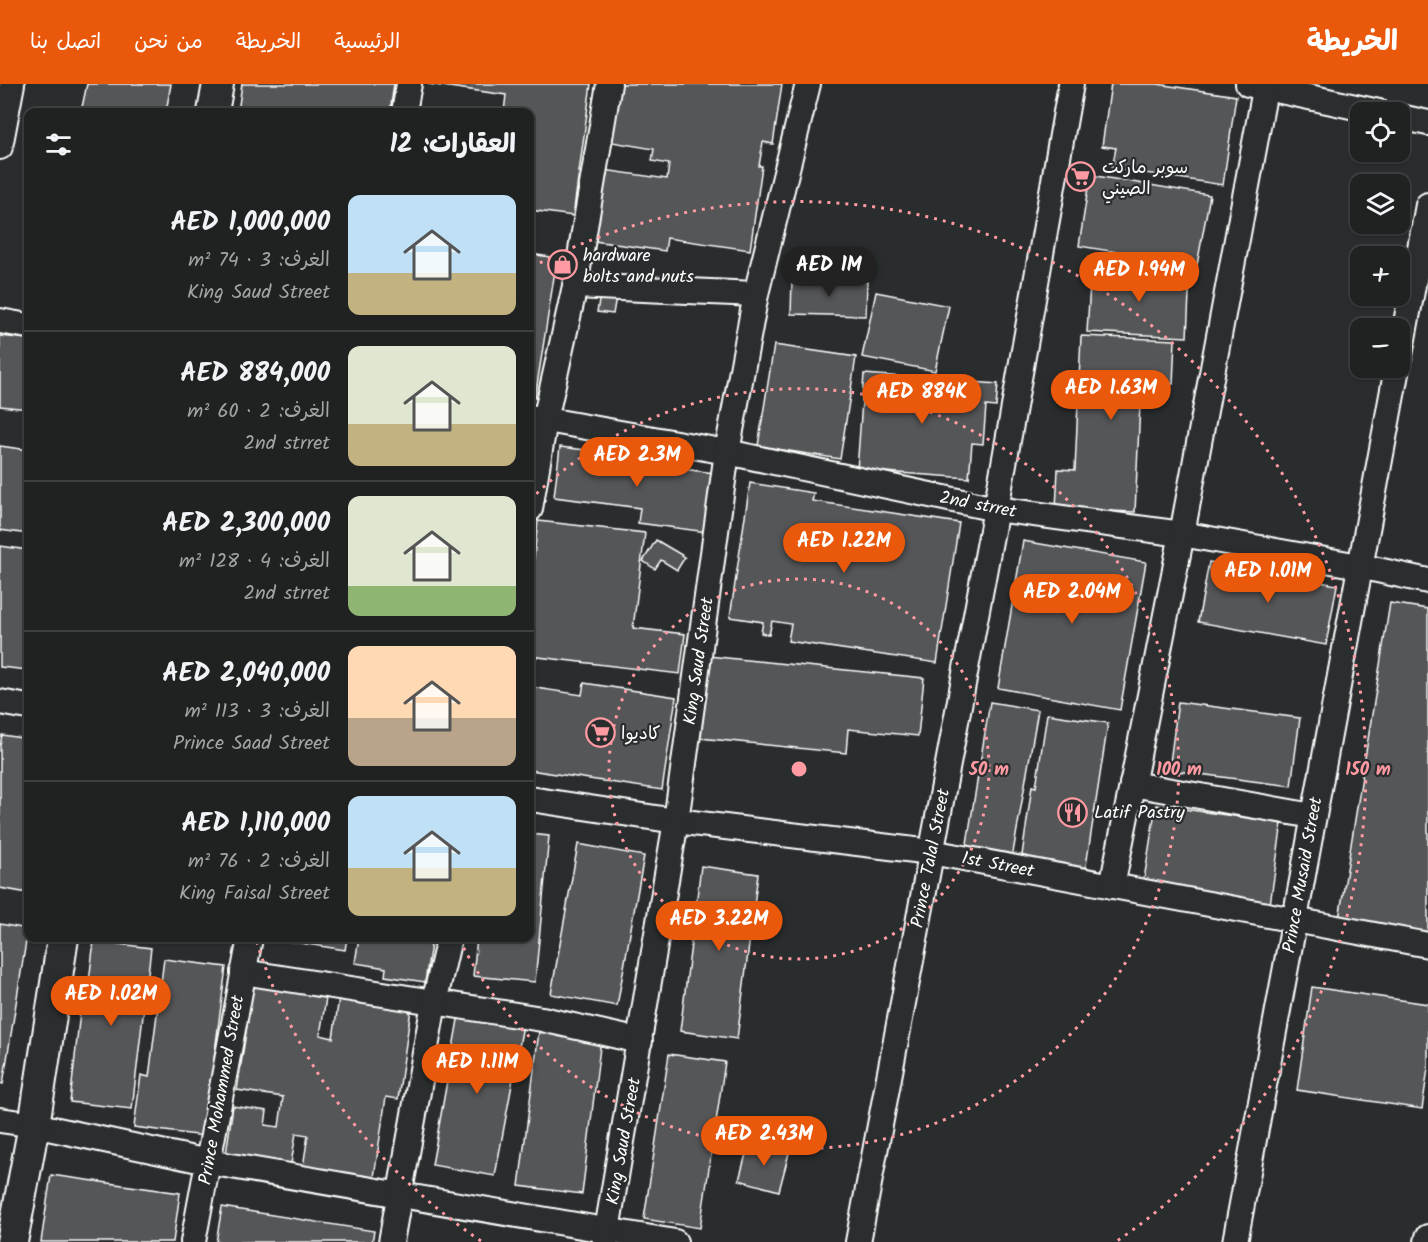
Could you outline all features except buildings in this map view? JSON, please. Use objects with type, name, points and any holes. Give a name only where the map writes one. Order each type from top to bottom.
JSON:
[{"type":"street","points":[[0,147],[12,84]]},
{"type":"street","points":[[214,108],[218,84]]},
{"type":"street","points":[[405,108],[409,84]]},
{"type":"street","points":[[534,457],[537,418],[574,286],[609,84]]},
{"type":"street","name":"King Saud Street","points":[[606,1236],[676,820],[727,452],[756,294],[808,84]]},
{"type":"street","name":"Prince Talal Street","points":[[858,1242],[996,508],[1071,84]]},
{"type":"street","points":[[1112,886],[1182,534],[1260,85],[1350,105]]},
{"type":"street","points":[[1410,119],[1428,123]]},
{"type":"street","points":[[1407,318],[1428,206]]},
{"type":"street","points":[[574,286],[756,294]]},
{"type":"street","points":[[0,321],[24,325]]},
{"type":"street","name":"Prince Musaid Street","points":[[1235,1242],[1395,378]]},
{"type":"street","name":"2nd strret","points":[[537,418],[727,452],[996,508],[1182,534],[1359,566],[1428,582]]},
{"type":"street","points":[[0,702],[24,706]]},
{"type":"street","points":[[1132,784],[1313,816]]},
{"type":"street","name":"1st Street","points":[[534,800],[931,852],[1428,945]]},
{"type":"street","points":[[12,1242],[34,1125],[62,942]]},
{"type":"street","name":"Prince Mohammed Street","points":[[193,1242],[249,942]]},
{"type":"street","points":[[391,1242],[434,1003],[448,942]]},
{"type":"street","points":[[243,972],[542,1019],[640,1041]]},
{"type":"street","points":[[0,1120],[34,1125],[208,1162],[399,1194],[606,1236],[675,1242]]},
{"type":"street","points":[[1427,1242],[1428,1237]]},
{"type":"place","name":"سوبر ماركت الصيني","points":[[1081,177]]},
{"type":"place","name":"hardware bolts and nuts","points":[[562,265]]},
{"type":"place","name":"كاديوا","points":[[600,733]]},
{"type":"place","name":"Latif Pastry","points":[[1073,812]]}]
